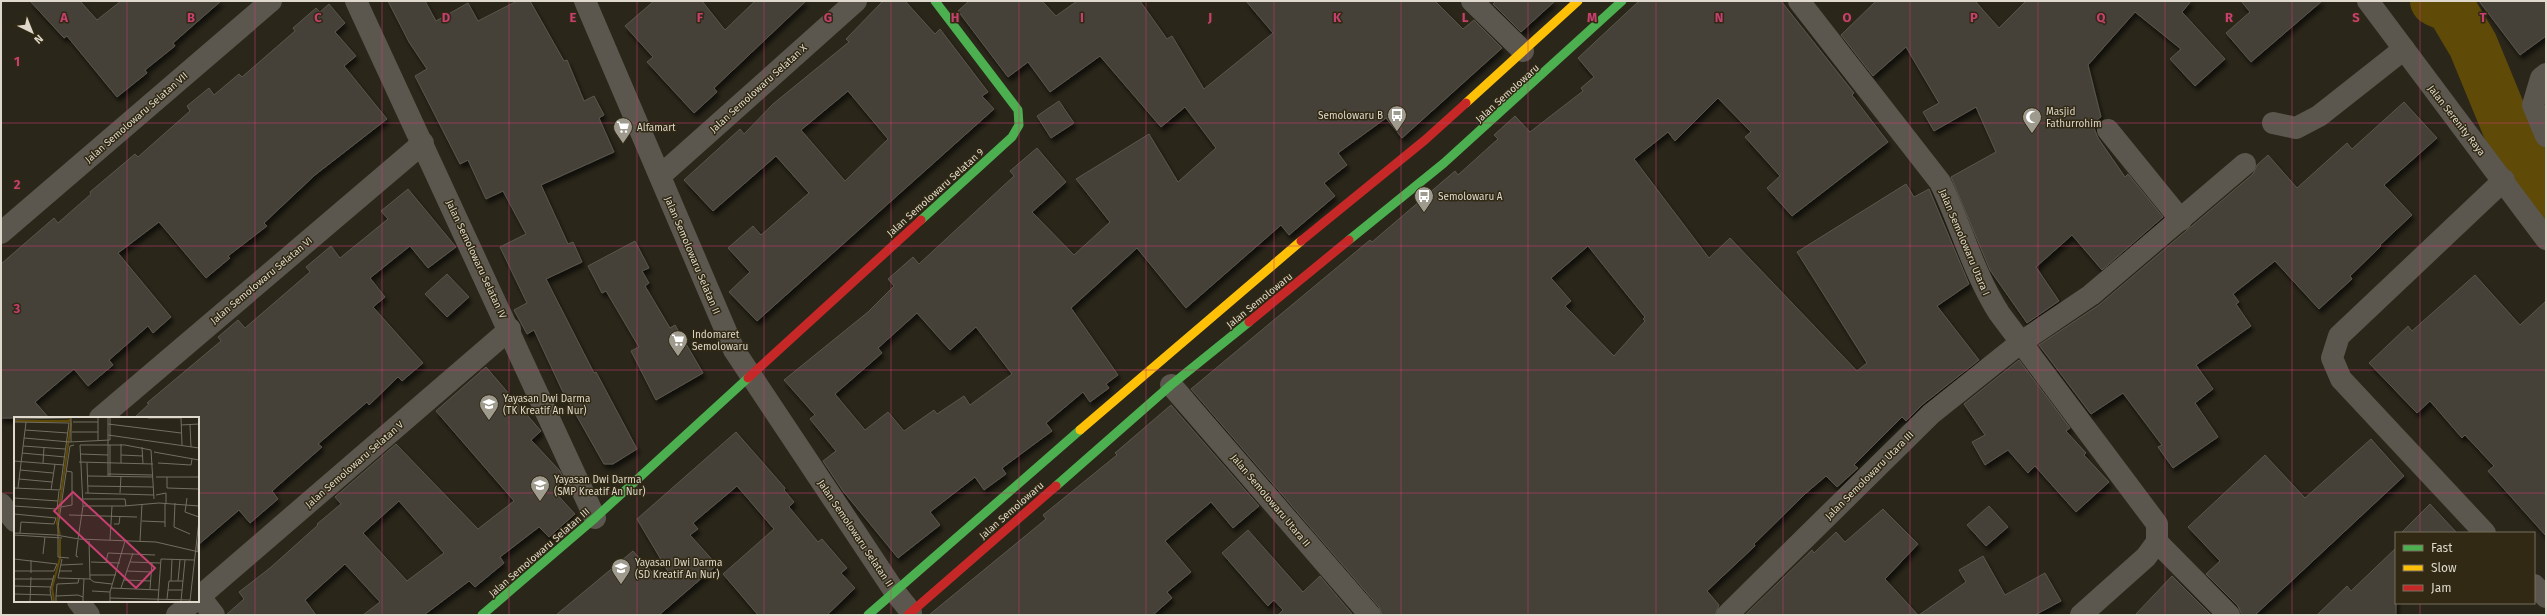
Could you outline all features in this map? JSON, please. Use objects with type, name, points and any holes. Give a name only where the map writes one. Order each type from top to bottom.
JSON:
[{"type":"main road","name":"Jalan Semolowaru Selatan 9","points":[[751,376],[1012,137],[1019,125],[1018,110],[935,1]]},
{"type":"main road","name":"Jalan Semolowaru","points":[[868,615],[1151,369],[1346,203],[1428,143],[1523,51],[1578,1]]},
{"type":"main road","name":"Jalan Semolowaru","points":[[910,613],[1171,385],[1442,161],[1622,1]]},
{"type":"main road","name":"Jalan Semolowaru Selatan III","points":[[482,615],[595,518],[751,376]]},
{"type":"street","name":"Jalan Semolowaru Selatan VII","points":[[1,233],[271,1]]},
{"type":"street","name":"Jalan Semolowaru Selatan IV","points":[[356,1],[510,329],[595,518]]},
{"type":"street","name":"Jalan Semolowaru Selatan II","points":[[585,1],[734,350],[910,613]]},
{"type":"street","name":"Jalan Semolowaru Selatan X","points":[[660,176],[856,1]]},
{"type":"street","points":[[1472,1],[1523,51]]},
{"type":"street","name":"Jalan Semolowaru Utara I","points":[[1799,1],[1940,182],[1956,215],[1985,292],[2020,343],[2157,533],[2229,615]]},
{"type":"street","name":"Jalan Serenity Raya","points":[[2368,1],[2449,112],[2504,180],[2546,239]]},
{"type":"street","points":[[2273,123],[2296,128],[2319,116],[2404,49]]},
{"type":"street","points":[[2546,74],[2541,78],[2533,105],[2546,136]]},
{"type":"street","points":[[2108,130],[2181,220]]},
{"type":"street","name":"Jalan Semolowaru Selatan VI","points":[[101,417],[423,143]]},
{"type":"street","name":"Jalan Semolowaru Utara III","points":[[1727,615],[1931,414],[2020,343],[2091,295],[2245,164]]},
{"type":"street","points":[[2485,532],[2341,379],[2332,358],[2339,336],[2504,180]]},
{"type":"street","name":"Jalan Semolowaru Selatan V","points":[[199,596],[510,329]]},
{"type":"street","name":"Jalan Semolowaru Utara II","points":[[1171,385],[1370,615]]},
{"type":"street","points":[[14,491],[1,503],[14,520]]},
{"type":"street","points":[[2081,615],[2146,557],[2157,533]]},
{"type":"street","points":[[2535,586],[2546,597]]},
{"type":"street","points":[[199,600],[214,615]]},
{"type":"street","points":[[79,602],[89,615]]},
{"type":"street","name":"Jalan Semolowaru Selatan V","points":[[177,615],[192,602]]},
{"type":"building","points":[[30,1],[80,1],[97,20],[121,1],[221,1],[173,43],[175,46],[145,70],[147,73],[117,97],[67,36],[64,38]]},
{"type":"building","points":[[388,1],[425,1],[436,21],[468,3],[478,21],[517,1],[530,1],[564,61],[567,60],[584,101],[594,96],[604,115],[599,118],[614,152],[541,185],[568,244],[573,242],[582,262],[546,279],[594,373],[596,372],[637,449],[613,464],[604,464],[562,390],[534,330],[527,334],[514,310],[527,303],[500,247],[526,234],[503,191],[486,199],[468,160],[460,164],[415,76],[427,69],[409,42]]},
{"type":"building","points":[[654,1],[702,1],[725,30],[755,1],[806,1],[714,88],[717,92],[694,113],[647,62],[653,57],[625,26]]},
{"type":"building","points":[[883,1],[905,1],[935,34],[940,29],[988,92],[982,96],[994,109],[757,321],[729,292],[750,272],[728,248],[753,226],[761,235],[809,193],[776,156],[713,211],[684,180],[740,129],[744,134],[773,104],[849,42],[846,39]],"holes":[[[848,91],[888,139],[845,181],[801,130]]]},
{"type":"building","points":[[969,1],[1042,1],[1056,16],[1077,1],[1140,1],[1167,39],[1172,36],[1204,89],[1273,33],[1246,1],[1435,1],[1463,29],[1474,20],[1502,48],[1402,138],[1386,118],[1338,153],[1347,165],[1324,183],[1335,196],[1289,235],[1281,225],[1186,308],[1137,248],[1071,308],[1118,375],[1106,384],[1109,388],[1090,402],[1083,392],[1046,423],[1052,431],[1002,468],[1006,474],[984,490],[975,477],[930,512],[940,525],[898,558],[843,491],[823,461],[836,451],[810,419],[815,415],[784,380],[868,312],[894,286],[888,279],[913,257],[919,264],[1014,176],[1010,171],[1037,148],[1066,182],[1032,212],[1074,255],[1110,222],[1076,179],[1149,134],[1178,182],[1216,148],[1185,107],[1161,127],[1100,56],[1050,92],[1028,62],[1008,77],[958,11]],"holes":[[[917,313],[950,350],[976,327],[1012,374],[970,405],[964,396],[937,414],[934,410],[904,431],[888,412],[865,430],[835,394],[882,353],[878,348]]]},
{"type":"building","points":[[1496,1],[1555,1],[1521,32],[1493,4]]},
{"type":"building","points":[[1639,1],[1781,1],[1854,93],[1852,95],[1888,142],[1792,216],[1767,188],[1780,176],[1745,137],[1751,132],[1718,98],[1675,141],[1668,132],[1634,159],[1709,258],[1730,238],[1857,371],[1867,363],[1797,252],[1906,184],[1914,197],[1929,189],[1969,284],[1937,306],[1979,360],[1923,404],[1906,421],[1902,417],[1854,465],[1858,468],[1837,487],[1826,476],[1806,493],[1754,544],[1755,546],[1707,591],[1719,605],[1715,615],[1382,615],[1379,607],[1191,389],[1370,240],[1372,242],[1455,171],[1458,175],[1498,139],[1494,135],[1515,116],[1530,132],[1583,91],[1581,88],[1594,77],[1578,58]],"holes":[[[1588,246],[1645,317],[1643,319],[1645,321],[1614,356],[1565,306],[1571,301],[1551,278]]]},
{"type":"building","points":[[1876,1],[1975,1],[1999,28],[2026,1],[2191,1],[2182,12],[2225,59],[2195,86],[2170,59],[2181,49],[2135,12],[2088,65],[2101,117],[2092,123],[2098,138],[2125,177],[2128,174],[2163,217],[2102,270],[2072,235],[2036,267],[2059,301],[2027,323],[1990,270],[1951,177],[1996,152],[1976,107],[1934,131],[1923,112],[1939,103],[1906,47],[1873,76],[1841,35]]},
{"type":"building","points":[[2241,1],[2322,1],[2251,62],[2226,33],[2250,12]]},
{"type":"building","points":[[2479,1],[2546,1],[2546,36],[2520,55]]},
{"type":"building","points":[[329,4],[345,23],[335,32],[356,56],[344,66],[387,119],[315,175],[264,223],[267,226],[228,256],[230,258],[206,278],[159,222],[118,253],[171,317],[153,333],[148,326],[109,360],[113,365],[88,386],[74,369],[35,402],[48,417],[1,418],[1,264],[54,218],[58,223],[91,194],[90,192],[135,154],[138,157],[190,111],[187,106],[209,88],[214,95],[239,74],[242,77],[295,31],[293,28],[316,8],[320,12]]},
{"type":"building","points":[[1059,101],[1074,123],[1051,138],[1037,116]]},
{"type":"building","points":[[2404,102],[2437,138],[2384,185],[2412,215],[2350,276],[2352,279],[2319,309],[2275,261],[2233,294],[2239,302],[2236,304],[2251,326],[2196,365],[2213,389],[2195,403],[2218,437],[2173,468],[2158,447],[2162,445],[2123,393],[2091,414],[2039,345],[2099,305],[2253,174],[2257,165],[2268,155],[2297,188],[2347,143],[2352,149]]},
{"type":"building","points":[[408,189],[456,247],[428,268],[410,246],[370,278],[385,297],[373,307],[423,363],[402,381],[398,377],[369,405],[367,402],[318,444],[322,447],[272,491],[278,499],[250,523],[239,510],[199,544],[199,417],[135,417],[149,404],[147,403],[221,341],[218,337],[238,320],[245,328],[310,272],[306,267],[331,246],[340,258],[388,219],[381,211]]},
{"type":"building","points":[[635,241],[649,268],[642,271],[649,283],[645,286],[670,328],[675,325],[703,373],[656,400],[631,351],[639,347],[606,291],[602,293],[588,266]]},
{"type":"building","points":[[447,274],[469,297],[447,317],[425,294]]},
{"type":"building","points":[[2475,275],[2520,325],[2546,301],[2546,536],[2488,471],[2494,466],[2465,435],[2462,438],[2430,401],[2417,413],[2369,363],[2408,326],[2412,331]]},
{"type":"building","points":[[2019,360],[2070,428],[2066,431],[2086,453],[2084,455],[2109,482],[2076,512],[2035,466],[2028,473],[2008,450],[1985,465],[1972,442],[1985,435],[1964,404]]},
{"type":"building","points":[[486,367],[541,431],[531,440],[560,471],[564,480],[553,490],[575,514],[549,537],[539,527],[500,557],[504,563],[475,587],[469,581],[424,615],[363,615],[380,602],[345,564],[305,600],[316,615],[226,615],[244,599],[239,592],[270,568],[318,525],[317,524],[341,504],[335,497],[396,444],[478,529],[514,501],[436,411]],"holes":[[[399,501],[444,553],[407,581],[363,533]]]},
{"type":"building","points":[[1171,405],[1259,506],[1233,528],[1211,502],[1165,541],[1191,572],[1167,592],[1172,598],[1153,615],[929,615],[1046,519],[1043,515],[1117,455],[1115,453]]},
{"type":"building","points":[[736,432],[785,488],[784,490],[794,502],[789,507],[818,542],[822,539],[847,568],[841,573],[855,588],[827,615],[758,615],[723,574],[774,529],[737,486],[693,523],[698,529],[690,535],[717,565],[659,615],[556,615],[633,551],[659,580],[669,573],[637,519]]},
{"type":"building","points":[[2371,439],[2404,476],[2255,615],[2242,615],[2238,606],[2206,574],[2220,561],[2188,527],[2265,455],[2305,498]]},
{"type":"building","points":[[2430,504],[2456,532],[2402,532]]},
{"type":"building","points":[[1989,506],[2008,527],[1986,546],[1967,525]]},
{"type":"building","points":[[1883,509],[1918,544],[1885,579],[1918,615],[1745,615],[1812,550],[1814,553],[1836,532],[1845,542]]},
{"type":"building","points":[[1248,530],[1303,592],[1320,576],[1353,615],[1278,615],[1283,610],[1274,600],[1268,606],[1222,553]]},
{"type":"building","points":[[2395,549],[2396,615],[2317,615],[2347,586],[2351,591]]},
{"type":"building","points":[[1983,556],[2005,595],[2045,573],[2061,601],[2035,615],[1919,615],[1966,582],[1959,570]]},
{"type":"building","points":[[2172,576],[2211,615],[2135,615]]},
{"type":"waterway","points":[[2435,1],[2451,8],[2473,45],[2508,130],[2533,179],[2546,196]]},
{"type":"traffic: fast","points":[[921,220],[1012,137],[1019,125],[1018,110],[935,1]]},
{"type":"traffic: fast","points":[[1349,240],[1444,163],[1622,1]]},
{"type":"traffic: fast","points":[[1056,486],[1171,385],[1249,322]]},
{"type":"traffic: fast","points":[[482,615],[595,518],[748,378]]},
{"type":"traffic: fast","points":[[868,615],[1080,430]]},
{"type":"traffic: slow","points":[[1466,103],[1578,1]]},
{"type":"traffic: slow","points":[[1080,430],[1301,241]]},
{"type":"traffic: jam","points":[[1301,241],[1425,140],[1466,103]]},
{"type":"traffic: jam","points":[[748,378],[921,220]]},
{"type":"traffic: jam","points":[[1249,322],[1349,240]]},
{"type":"traffic: jam","points":[[908,615],[1056,486]]},
{"type":"place","name":"Semolowaru B","points":[[1397,132]]},
{"type":"place","name":"Masjid Fathurrohim","points":[[2032,134]]},
{"type":"place","name":"Alfamart","points":[[623,144]]},
{"type":"place","name":"Semolowaru A","points":[[1424,213]]},
{"type":"place","name":"Indomaret Semolowaru","points":[[678,357]]},
{"type":"place","name":"Yayasan Dwi Darma (TK Kreatif An Nur)","points":[[489,421]]},
{"type":"place","name":"Yayasan Dwi Darma (SMP Kreatif An Nur)","points":[[540,502]]},
{"type":"place","name":"Yayasan Dwi Darma (SD Kreatif An Nur)","points":[[621,585]]}]
